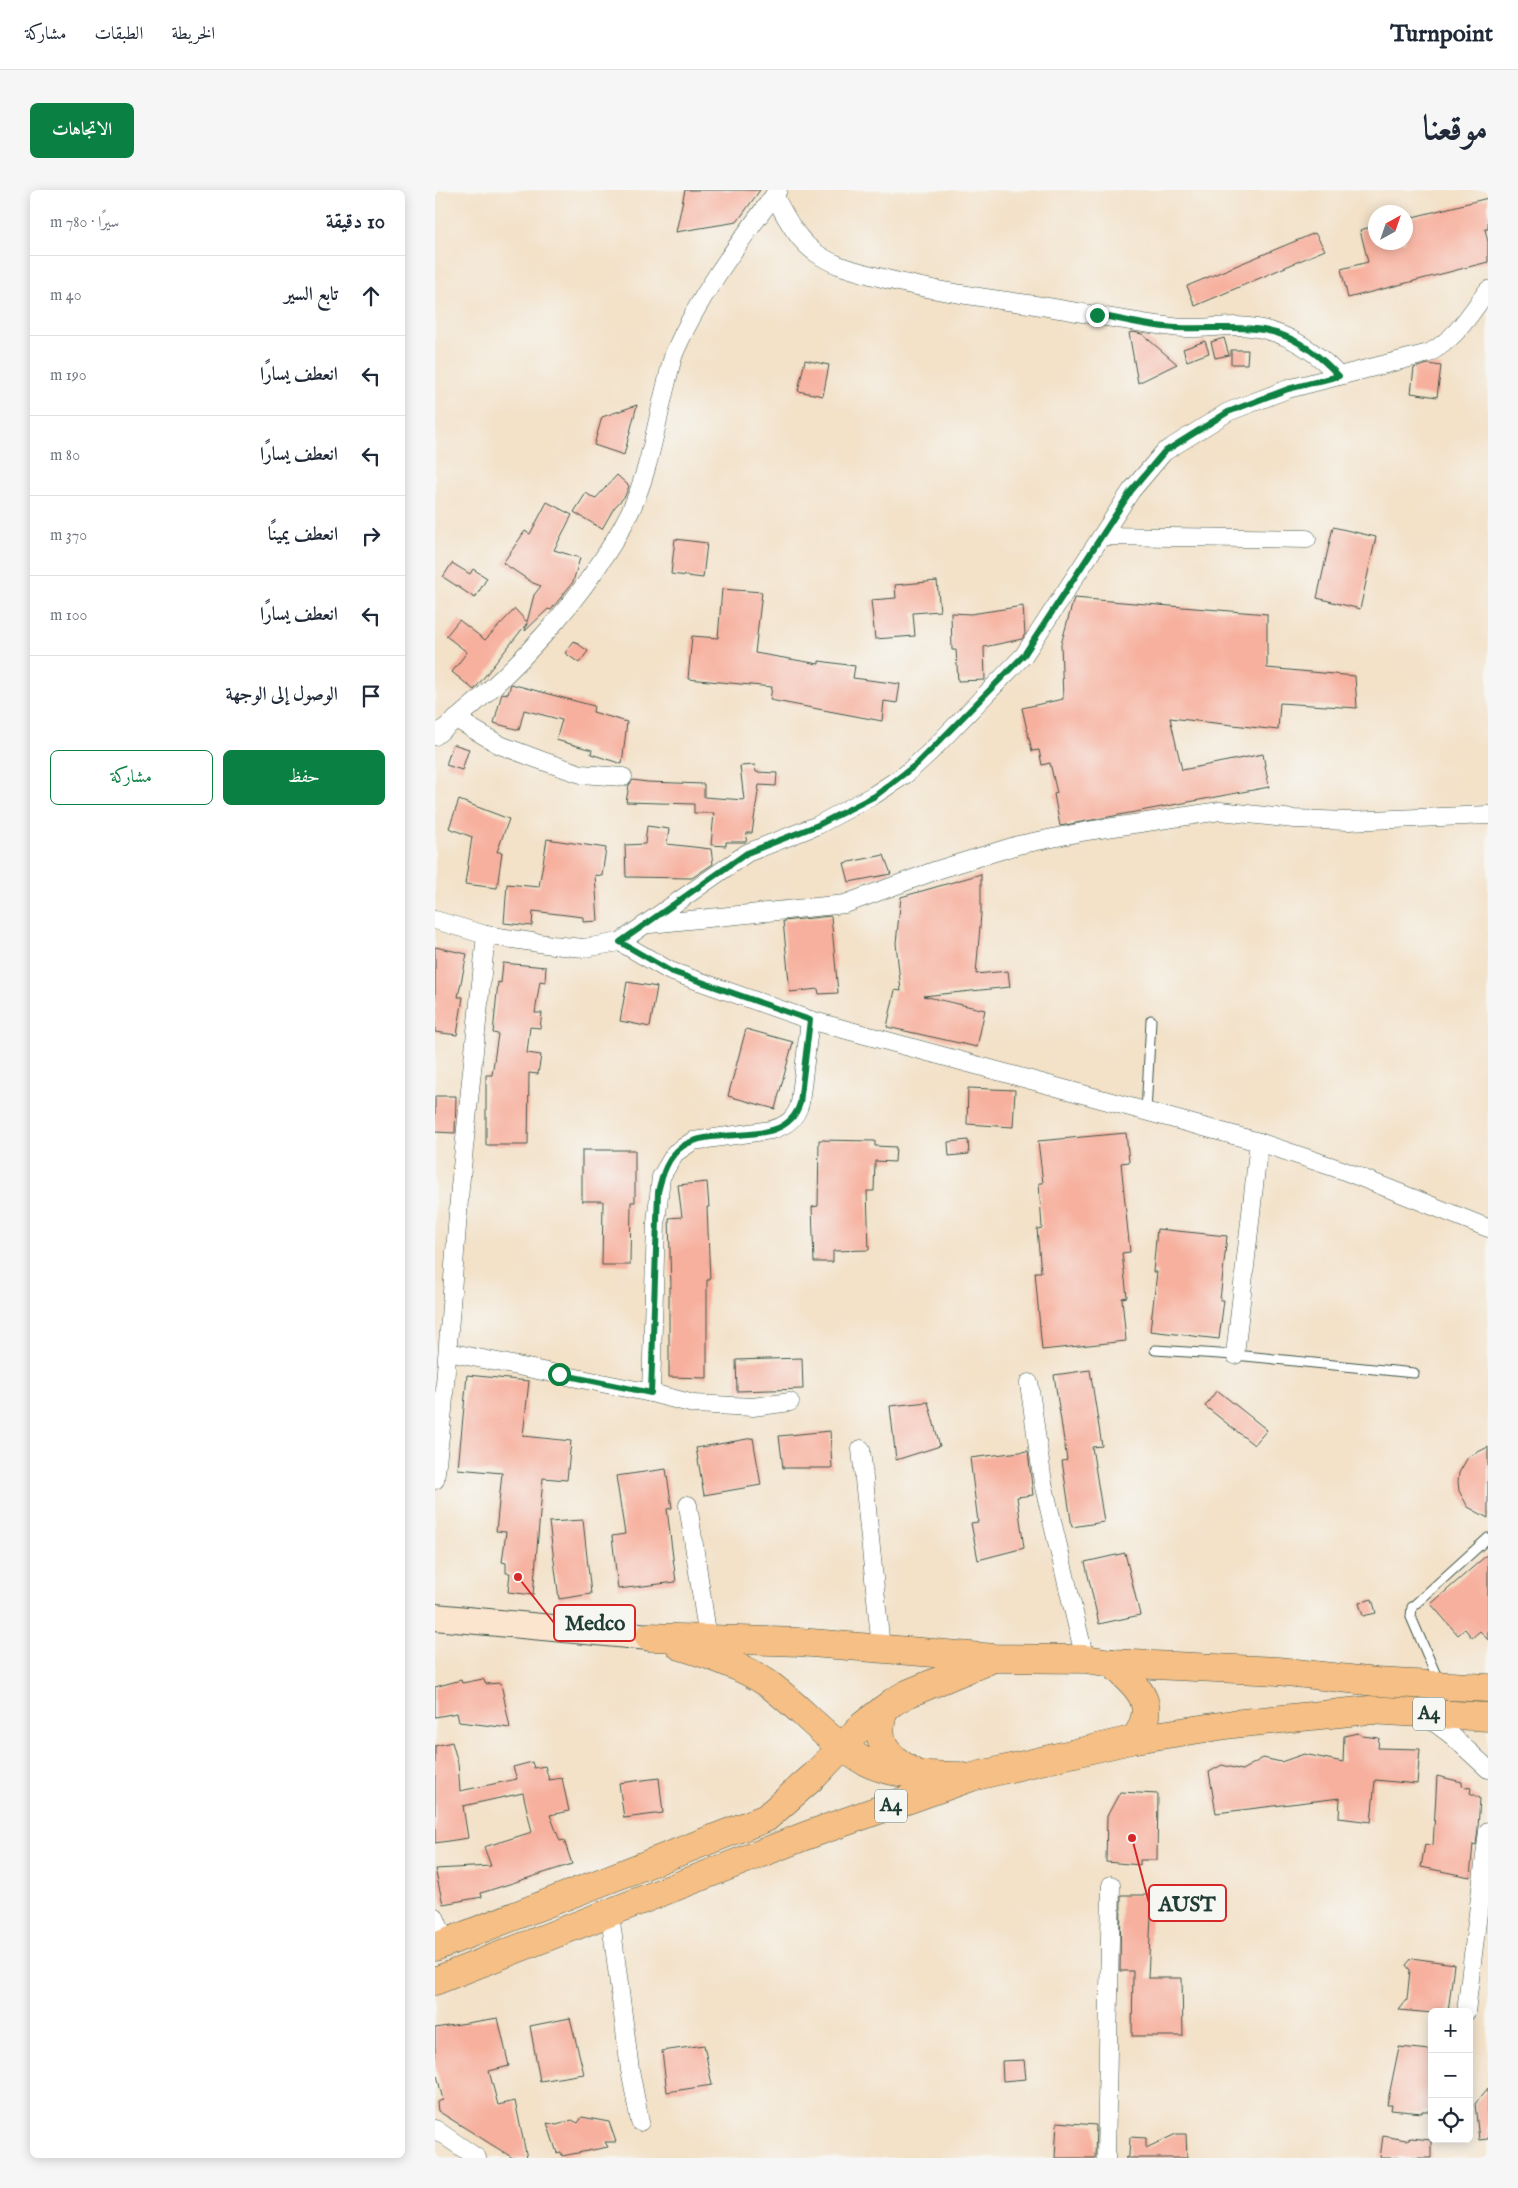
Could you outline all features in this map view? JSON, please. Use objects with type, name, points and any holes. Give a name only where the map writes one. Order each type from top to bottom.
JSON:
[{"type":"highway","points":[[649,1637],[799,1642],[995,1658]]},
{"type":"highway","points":[[649,1637],[692,1650],[751,1674],[767,1683],[842,1746],[865,1762],[898,1772],[972,1777]]},
{"type":"highway","name":"A4","points":[[441,1945],[766,1818],[883,1709],[907,1694],[995,1658],[1085,1659],[1112,1663],[1278,1672],[1376,1682],[1488,1688]]},
{"type":"highway","points":[[1112,1663],[1138,1689],[1146,1703],[1147,1714],[1144,1726],[1135,1740]]},
{"type":"highway","points":[[883,1709],[879,1725],[882,1745],[895,1760],[917,1774]]},
{"type":"highway","name":"A4","points":[[435,1981],[805,1836],[972,1777],[1135,1740],[1233,1724],[1369,1710],[1488,1717]]},
{"type":"main road","points":[[435,1617],[649,1637]]},
{"type":"street","points":[[776,193],[786,217],[809,247],[817,254],[844,267],[930,289],[1174,328],[1237,326],[1261,328],[1284,335],[1304,346],[1323,359],[1339,376]]},
{"type":"street","points":[[435,736],[456,719],[523,656],[568,608],[617,536],[647,473],[675,350],[732,254],[776,193]]},
{"type":"street","points":[[435,920],[487,936],[584,948],[620,942],[747,853],[818,825],[875,796],[906,774],[1024,655],[1131,491],[1164,452],[1228,412],[1288,389],[1413,358],[1441,347],[1459,331],[1488,290]]},
{"type":"street","points":[[1102,536],[1307,539]]},
{"type":"street","points":[[456,719],[500,745],[581,774],[623,777]]},
{"type":"street","points":[[647,924],[845,904],[937,870],[1018,845],[1087,831],[1220,811],[1294,819],[1348,821],[1488,815]]},
{"type":"street","points":[[435,1480],[444,1340],[487,936]]},
{"type":"street","points":[[620,942],[670,971],[810,1020],[1259,1142],[1342,1170],[1488,1228]]},
{"type":"street","points":[[651,1393],[656,1223],[661,1177],[675,1153],[693,1141],[771,1130],[783,1127],[792,1119],[800,1103],[810,1020]]},
{"type":"street","points":[[1235,1355],[1259,1142]]},
{"type":"street","points":[[444,1340],[694,1404],[753,1407],[790,1402]]},
{"type":"street","points":[[1029,1383],[1043,1483],[1085,1659]]},
{"type":"street","points":[[861,1449],[881,1648]]},
{"type":"street","points":[[688,1505],[708,1639]]},
{"type":"street","points":[[1422,1713],[1450,1734],[1488,1769]]},
{"type":"street","points":[[1466,2008],[1488,1831]]},
{"type":"street","points":[[1106,2158],[1111,1885]]},
{"type":"street","points":[[610,1914],[629,2060],[640,2122]]},
{"type":"street","points":[[435,1917],[441,1945]]},
{"type":"street","points":[[435,2129],[477,2158]]},
{"type":"lane","points":[[1146,1112],[1151,1020]]},
{"type":"lane","points":[[1155,1350],[1235,1355],[1414,1373]]},
{"type":"lane","points":[[1440,1684],[1411,1617],[1412,1607],[1488,1538]]},
{"type":"building","points":[[685,190],[760,190],[737,222],[676,232]]},
{"type":"building","points":[[1488,198],[1488,229],[1485,229],[1488,242],[1488,262],[1348,298],[1341,269],[1368,262],[1360,230],[1368,228],[1368,250],[1413,250],[1413,217]]},
{"type":"building","points":[[1315,233],[1325,250],[1195,306],[1187,286]]},
{"type":"building","points":[[1129,333],[1142,334],[1177,364],[1138,383]]},
{"type":"building","points":[[1224,338],[1229,355],[1215,358],[1211,342]]},
{"type":"building","points":[[1205,341],[1209,353],[1187,361],[1183,349]]},
{"type":"building","points":[[1231,350],[1248,350],[1247,364],[1231,364]]},
{"type":"building","points":[[805,360],[829,365],[823,396],[798,391]]},
{"type":"building","points":[[1428,364],[1441,366],[1437,397],[1411,393],[1414,368]]},
{"type":"building","points":[[637,405],[624,455],[594,445],[602,417]]},
{"type":"building","points":[[617,475],[629,486],[625,496],[614,508],[602,529],[574,512],[586,493],[595,499]]},
{"type":"building","points":[[547,502],[572,515],[554,550],[580,558],[573,582],[551,610],[548,609],[525,631],[527,623],[474,690],[452,672],[467,652],[446,636],[459,620],[485,640],[515,609],[527,622],[534,595],[541,586],[533,583],[503,563],[525,531],[530,534]]},
{"type":"building","points":[[1333,527],[1376,537],[1360,609],[1317,598]]},
{"type":"building","points":[[675,539],[707,543],[703,578],[671,574]]},
{"type":"building","points":[[452,563],[470,574],[473,569],[487,578],[475,598],[443,577]]},
{"type":"building","points":[[937,581],[940,611],[913,613],[915,636],[875,639],[871,600],[896,598],[895,585]]},
{"type":"building","points":[[722,589],[762,592],[755,653],[819,664],[819,661],[855,666],[853,678],[900,684],[897,703],[884,701],[882,721],[770,700],[772,687],[688,679],[692,636],[718,638]]},
{"type":"building","points":[[1074,598],[1267,614],[1267,668],[1355,676],[1357,708],[1280,703],[1278,730],[1170,718],[1182,770],[1263,754],[1269,787],[1060,826],[1054,794],[1057,793],[1050,763],[1042,765],[1039,750],[1032,751],[1022,708],[1063,699],[1061,644]]},
{"type":"building","points":[[1023,606],[1025,634],[1022,639],[984,647],[985,680],[958,681],[956,650],[952,650],[951,613],[971,614]]},
{"type":"building","points":[[574,641],[588,651],[579,663],[565,653]]},
{"type":"building","points":[[511,684],[594,706],[593,712],[627,722],[622,764],[591,754],[592,750],[556,740],[562,720],[524,710],[519,730],[494,723],[502,693],[508,694]]},
{"type":"building","points":[[453,744],[469,749],[462,770],[446,765]]},
{"type":"building","points":[[755,765],[756,772],[777,773],[776,786],[759,785],[752,833],[747,833],[746,842],[726,842],[726,846],[711,845],[714,813],[694,813],[694,804],[626,802],[629,785],[633,780],[704,784],[704,797],[744,800],[740,766]]},
{"type":"building","points":[[459,800],[509,819],[497,852],[502,852],[497,888],[465,884],[472,837],[449,828]]},
{"type":"building","points":[[647,826],[669,829],[667,844],[711,849],[713,864],[692,878],[626,877],[625,845],[645,844]]},
{"type":"building","points":[[547,839],[606,848],[602,876],[595,875],[598,921],[583,922],[583,917],[533,911],[532,926],[504,923],[507,884],[539,887]]},
{"type":"building","points":[[884,855],[891,874],[849,882],[844,863]]},
{"type":"building","points":[[981,874],[981,914],[976,974],[1008,971],[1010,987],[923,996],[985,1010],[977,1047],[887,1027],[895,990],[901,991],[896,943],[901,897]]},
{"type":"building","points":[[831,916],[838,993],[819,994],[818,989],[790,992],[783,921]]},
{"type":"building","points":[[435,947],[467,954],[458,997],[463,997],[457,1035],[435,1032]]},
{"type":"building","points":[[503,963],[546,967],[545,982],[540,981],[535,1013],[542,1013],[540,1028],[530,1027],[527,1053],[541,1055],[538,1074],[529,1073],[528,1145],[486,1145],[486,1075],[492,1075],[498,1034],[493,1033],[498,982],[501,983]]},
{"type":"building","points":[[627,982],[657,987],[650,1027],[620,1021]]},
{"type":"building","points":[[746,1029],[793,1042],[775,1109],[728,1096]]},
{"type":"building","points":[[968,1088],[1015,1090],[1013,1127],[967,1124]]},
{"type":"building","points":[[435,1096],[456,1096],[455,1133],[435,1132]]},
{"type":"building","points":[[1126,1133],[1129,1162],[1121,1163],[1130,1252],[1122,1253],[1127,1297],[1122,1298],[1126,1341],[1042,1350],[1035,1272],[1041,1272],[1037,1229],[1042,1228],[1039,1183],[1043,1183],[1038,1141]]},
{"type":"building","points":[[819,1140],[875,1141],[875,1146],[896,1147],[895,1162],[875,1161],[874,1191],[867,1191],[869,1250],[833,1251],[833,1262],[814,1262],[812,1207],[818,1206]]},
{"type":"building","points":[[968,1140],[969,1154],[949,1156],[948,1142]]},
{"type":"building","points":[[582,1150],[635,1150],[635,1202],[631,1202],[630,1265],[602,1265],[603,1201],[582,1201]]},
{"type":"building","points":[[707,1182],[710,1280],[707,1280],[707,1378],[669,1377],[669,1288],[671,1288],[669,1218],[682,1217],[678,1185]]},
{"type":"building","points":[[1157,1229],[1227,1236],[1220,1300],[1224,1300],[1219,1339],[1150,1331],[1157,1272],[1153,1272]]},
{"type":"building","points":[[802,1358],[803,1389],[737,1391],[736,1360]]},
{"type":"building","points":[[1090,1370],[1102,1446],[1092,1447],[1104,1522],[1072,1527],[1062,1461],[1067,1460],[1054,1375]]},
{"type":"building","points":[[467,1375],[529,1381],[523,1436],[571,1441],[567,1480],[543,1478],[533,1595],[508,1592],[510,1573],[506,1573],[506,1563],[502,1562],[506,1532],[496,1531],[502,1473],[458,1469]]},
{"type":"building","points":[[1217,1390],[1267,1430],[1254,1445],[1205,1406]]},
{"type":"building","points":[[928,1402],[940,1446],[896,1460],[890,1406]]},
{"type":"building","points":[[830,1431],[832,1468],[783,1468],[779,1436]]},
{"type":"building","points":[[753,1438],[761,1485],[704,1495],[696,1448]]},
{"type":"building","points":[[1488,1447],[1488,1518],[1468,1507],[1459,1491],[1458,1482],[1459,1473],[1468,1457]]},
{"type":"building","points":[[1028,1451],[1033,1495],[1017,1497],[1024,1548],[978,1560],[971,1523],[978,1522],[970,1458]]},
{"type":"building","points":[[666,1469],[672,1508],[667,1509],[676,1582],[618,1589],[612,1536],[625,1534],[616,1476]]},
{"type":"building","points":[[583,1520],[591,1594],[559,1599],[549,1522]]},
{"type":"building","points":[[1125,1553],[1140,1615],[1099,1624],[1085,1562]]},
{"type":"building","points":[[1488,1554],[1488,1640],[1480,1631],[1472,1638],[1465,1629],[1458,1635],[1431,1604]]},
{"type":"building","points":[[1372,1599],[1376,1613],[1363,1616],[1359,1603]]},
{"type":"building","points":[[483,1679],[486,1684],[501,1683],[510,1728],[459,1722],[457,1713],[435,1717],[435,1687],[461,1680],[462,1683]]},
{"type":"building","points":[[1358,1733],[1362,1736],[1379,1738],[1378,1748],[1420,1749],[1417,1784],[1375,1780],[1371,1822],[1339,1818],[1340,1798],[1216,1813],[1209,1772],[1222,1765],[1242,1770],[1263,1758],[1281,1762],[1304,1754],[1343,1762],[1344,1736]]},
{"type":"building","points":[[452,1742],[458,1763],[460,1791],[517,1779],[513,1767],[532,1762],[534,1768],[545,1766],[549,1780],[562,1778],[569,1811],[550,1815],[560,1841],[564,1840],[572,1864],[481,1893],[482,1897],[443,1904],[435,1869],[491,1866],[484,1847],[532,1832],[523,1793],[463,1806],[468,1838],[435,1843],[435,1746]]},
{"type":"building","points":[[1437,1776],[1462,1782],[1462,1786],[1471,1788],[1470,1793],[1480,1798],[1476,1845],[1473,1844],[1470,1877],[1421,1867],[1425,1844],[1433,1846]]},
{"type":"building","points":[[659,1778],[663,1813],[624,1818],[619,1783]]},
{"type":"building","points":[[1120,1792],[1158,1794],[1157,1860],[1140,1860],[1140,1865],[1106,1862],[1107,1816]]},
{"type":"building","points":[[1121,1895],[1152,1895],[1148,1978],[1182,1978],[1183,2036],[1132,2036],[1133,1971],[1120,1971]]},
{"type":"building","points":[[1412,1958],[1454,1964],[1448,2008],[1428,2008],[1428,2013],[1399,2010],[1407,2000],[1410,1970],[1406,1965]]},
{"type":"building","points":[[498,2018],[509,2066],[489,2071],[498,2105],[515,2101],[527,2158],[513,2158],[438,2111],[437,2102],[443,2100],[435,2067],[435,2028]]},
{"type":"building","points":[[570,2018],[584,2074],[540,2081],[530,2026]]},
{"type":"building","points":[[704,2045],[712,2085],[667,2092],[662,2051]]},
{"type":"building","points":[[1399,2047],[1428,2050],[1428,2111],[1422,2111],[1422,2113],[1391,2110],[1392,2105],[1387,2105]]},
{"type":"building","points":[[1024,2060],[1026,2079],[1003,2081],[1002,2061]]},
{"type":"building","points":[[1488,2088],[1488,2139],[1479,2140],[1475,2104]]},
{"type":"building","points":[[582,2117],[609,2122],[616,2142],[605,2142],[608,2147],[562,2156],[561,2152],[557,2153],[547,2123],[557,2125],[572,2120],[578,2123]]},
{"type":"building","points":[[1057,2122],[1096,2125],[1095,2158],[1055,2158]]},
{"type":"building","points":[[1176,2134],[1186,2134],[1187,2158],[1125,2158],[1129,2156],[1130,2137],[1146,2138],[1146,2148]]},
{"type":"building","points":[[1383,2136],[1406,2140],[1411,2138],[1428,2140],[1428,2143],[1431,2143],[1431,2158],[1380,2158]]},
{"type":"place","name":"Medco","points":[[518,1577]]},
{"type":"place","name":"AUST","points":[[1132,1838]]},
{"type":"route","points":[[559,1374],[651,1393],[658,1192],[661,1177],[667,1165],[675,1153],[693,1141],[723,1136],[755,1134],[783,1127],[797,1112],[800,1103],[810,1020],[670,971],[620,942],[681,901],[717,872],[747,853],[818,825],[875,796],[906,774],[1024,655],[1131,491],[1164,452],[1228,412],[1288,389],[1339,376],[1323,359],[1304,346],[1284,335],[1261,328],[1237,326],[1174,328],[1097,315]]}]
